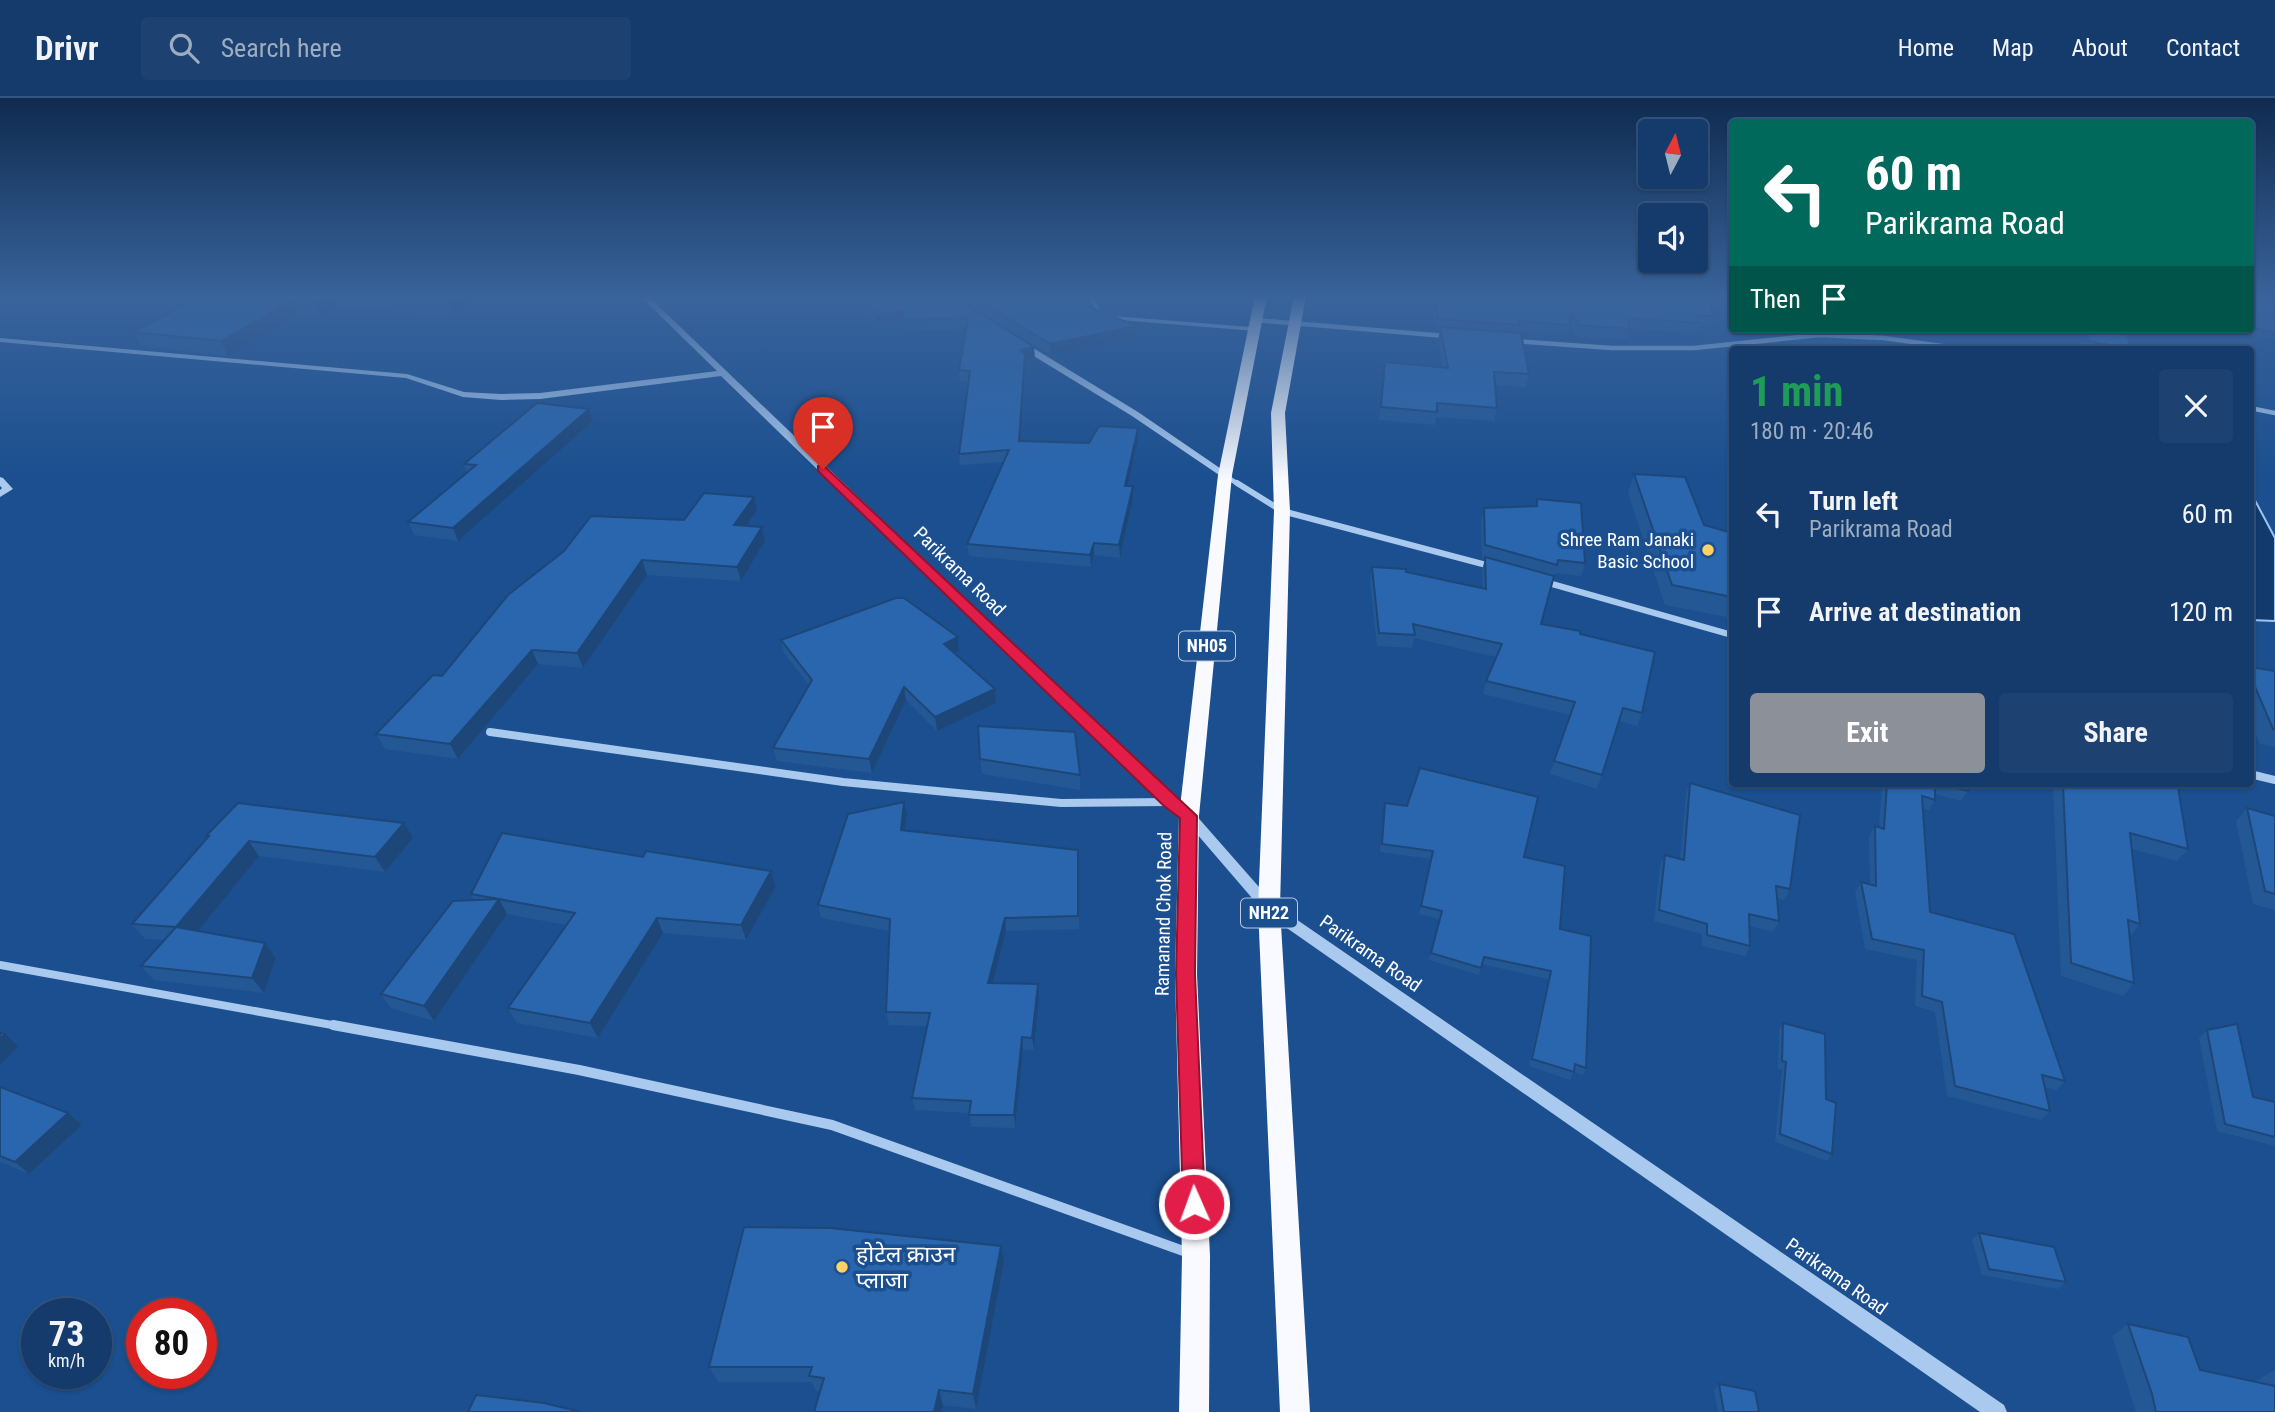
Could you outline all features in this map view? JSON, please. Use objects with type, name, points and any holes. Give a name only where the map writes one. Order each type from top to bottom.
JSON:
[{"type":"highway","name":"Ramanand Chok Road","points":[[1194,1412],[1196,1256],[1179,809],[1225,475],[1248,357]]},
{"type":"highway","name":"NH22","points":[[1288,357],[1278,413],[1282,510],[1269,908],[1295,1412]]},
{"type":"street","points":[[196,357],[407,376],[463,394],[501,397],[540,396],[723,373]]},
{"type":"street","name":"Parikrama Road","points":[[707,357],[1179,809],[1269,908],[1997,1412]]},
{"type":"street","points":[[1043,357],[1282,510],[1492,567]]},
{"type":"street","points":[[2254,409],[2275,413]]},
{"type":"street","points":[[0,480],[8,489],[0,494]]},
{"type":"street","points":[[1532,578],[1729,634]]},
{"type":"street","points":[[491,732],[884,786],[1061,803],[1179,809]]},
{"type":"street","points":[[2254,775],[2275,780]]},
{"type":"street","points":[[0,965],[579,1070],[832,1125],[1196,1256]]},
{"type":"water","points":[[2254,499],[2275,538],[2275,621],[2254,620]]},
{"type":"building","points":[[961,357],[1025,357],[1019,441],[1089,443],[1099,426],[1138,428],[1125,486],[1133,486],[1119,545],[1094,543],[1090,555],[967,544],[1009,450],[959,454],[970,371],[959,370]]},
{"type":"building","points":[[1446,357],[1526,357],[1529,374],[1494,372],[1497,408],[1437,403],[1437,412],[1381,407],[1385,362],[1448,368]]},
{"type":"building","points":[[537,403],[589,409],[453,528],[408,522],[476,465],[464,464]]},
{"type":"building","points":[[1634,474],[1685,477],[1704,525],[1729,532],[1729,596],[1672,585]]},
{"type":"building","points":[[704,493],[754,497],[734,525],[762,527],[737,567],[642,560],[577,653],[532,650],[450,744],[376,734],[433,675],[442,676],[508,595],[564,551],[591,516],[684,520]]},
{"type":"building","points":[[1537,499],[1581,503],[1585,563],[1558,560],[1557,565],[1485,545],[1484,508],[1537,506]]},
{"type":"building","points":[[1485,557],[1554,576],[1541,624],[1580,631],[1580,634],[1655,652],[1642,713],[1623,708],[1602,775],[1554,761],[1575,702],[1486,681],[1502,644],[1413,624],[1415,635],[1379,633],[1372,567],[1406,569],[1406,572],[1486,589]]},
{"type":"building","points":[[896,598],[904,598],[958,637],[944,644],[995,689],[935,717],[904,687],[869,759],[773,748],[812,680],[781,640]]},
{"type":"building","points":[[2254,668],[2275,671],[2275,730],[2254,684]]},
{"type":"building","points":[[978,726],[1075,732],[1080,775],[980,759]]},
{"type":"building","points":[[1420,768],[1538,797],[1524,857],[1565,866],[1560,929],[1591,936],[1586,1068],[1575,1064],[1574,1072],[1532,1059],[1551,971],[1484,957],[1481,968],[1431,953],[1442,911],[1421,906],[1433,851],[1382,844],[1385,803],[1407,806]]},
{"type":"building","points":[[1690,783],[1800,815],[1790,889],[1776,886],[1779,921],[1749,914],[1750,946],[1707,935],[1707,924],[1659,910],[1665,855],[1684,860]]},
{"type":"building","points":[[1887,787],[1935,787],[1935,800],[1922,796],[1930,912],[2014,934],[2065,1081],[2042,1075],[2050,1111],[1955,1086],[1942,1002],[1922,996],[1924,950],[1872,939],[1861,882],[1876,886],[1875,826],[1884,829]]},
{"type":"building","points":[[2063,787],[2178,787],[2188,849],[2130,833],[2140,924],[2128,920],[2134,983],[2071,963]]},
{"type":"building","points":[[904,802],[901,830],[1078,850],[1078,916],[1005,918],[988,983],[1038,984],[1032,1038],[1022,1037],[1014,1115],[969,1115],[971,1101],[912,1098],[930,1013],[886,1012],[890,919],[818,905],[848,814]]},
{"type":"building","points":[[238,803],[404,823],[375,857],[249,841],[176,927],[132,924],[209,836],[206,836]]},
{"type":"building","points":[[2247,808],[2275,816],[2275,894],[2265,891]]},
{"type":"building","points":[[502,833],[643,857],[646,851],[771,871],[741,925],[657,918],[590,1023],[508,1008],[575,913],[471,894]]},
{"type":"building","points":[[499,899],[424,1006],[381,994],[453,901]]},
{"type":"building","points":[[176,927],[265,943],[252,978],[141,966]]},
{"type":"building","points":[[1783,1023],[1825,1034],[1826,1099],[1836,1103],[1832,1154],[1780,1134],[1786,1062],[1782,1061]]},
{"type":"building","points":[[2237,1024],[2253,1097],[2275,1102],[2275,1137],[2225,1124],[2207,1030]]},
{"type":"building","points":[[0,1087],[68,1113],[15,1162],[0,1156]]},
{"type":"building","points":[[744,1227],[830,1228],[1001,1246],[973,1394],[939,1390],[934,1412],[814,1412],[824,1378],[809,1376],[812,1367],[709,1367]]},
{"type":"building","points":[[1979,1233],[2054,1247],[2066,1282],[1989,1269]]},
{"type":"building","points":[[2128,1324],[2188,1337],[2200,1370],[2275,1386],[2275,1412],[2156,1412]]},
{"type":"building","points":[[1719,1384],[1755,1391],[1759,1412],[1724,1412]]},
{"type":"building","points":[[476,1395],[544,1403],[581,1412],[468,1412]]},
{"type":"place","name":"Shree Ram Janaki Basic School","points":[[1708,550]]},
{"type":"place","name":"होटेल क्राउन प्लाजा","points":[[842,1267]]},
{"type":"route","points":[[823,469],[1170,802],[1189,816],[1186,974],[1194,1204]]}]
